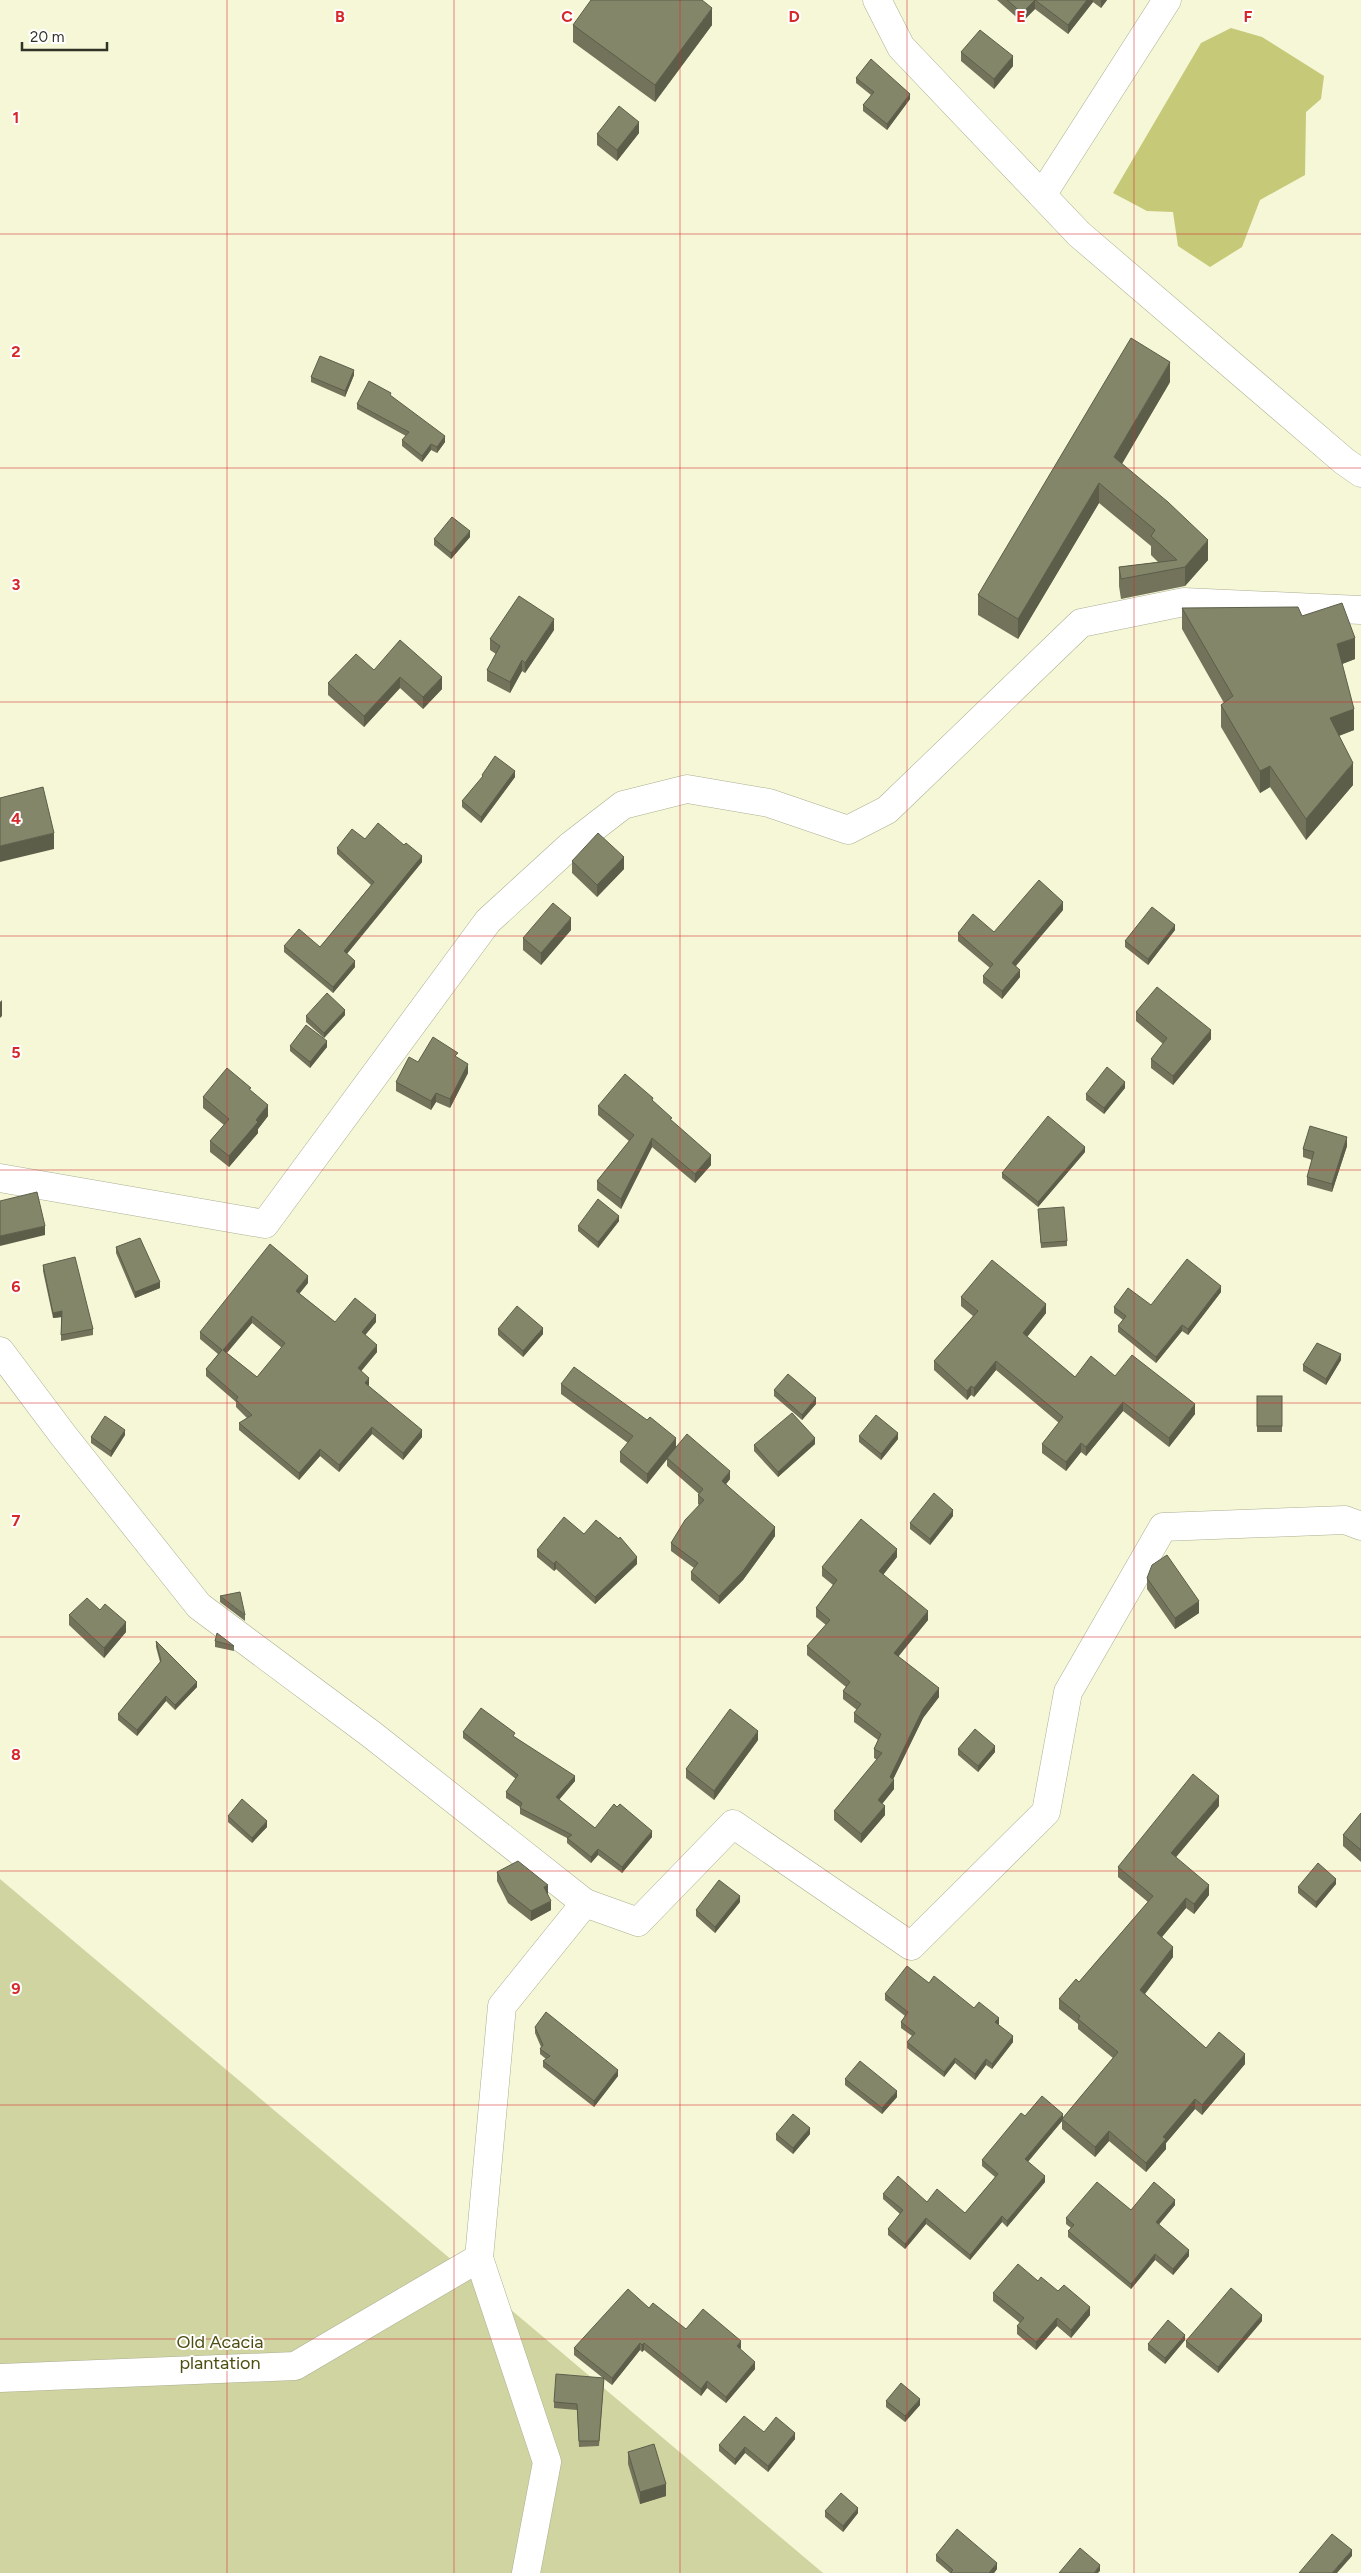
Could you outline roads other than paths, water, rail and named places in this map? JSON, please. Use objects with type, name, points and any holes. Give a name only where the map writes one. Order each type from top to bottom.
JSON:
[{"type":"street","points":[[877,0],[901,47],[1079,234],[1344,461],[1361,473]]},
{"type":"street","points":[[1042,195],[1167,0]]},
{"type":"street","points":[[0,1178],[265,1224],[488,921],[570,846],[622,805],[687,789],[770,802],[848,830],[887,810],[1080,623],[1184,602],[1361,610]]},
{"type":"street","points":[[0,1351],[63,1435],[199,1606],[371,1734],[585,1903],[638,1922],[733,1824],[911,1946],[1046,1812],[1068,1692],[1163,1527],[1345,1520],[1361,1526]]},
{"type":"street","points":[[526,2573],[547,2462],[479,2258],[502,2006],[585,1903]]},
{"type":"street","points":[[0,2378],[295,2366],[479,2258]]},
{"type":"park label","name":"Old Acacia plantation","points":[[220,2352]]}]
